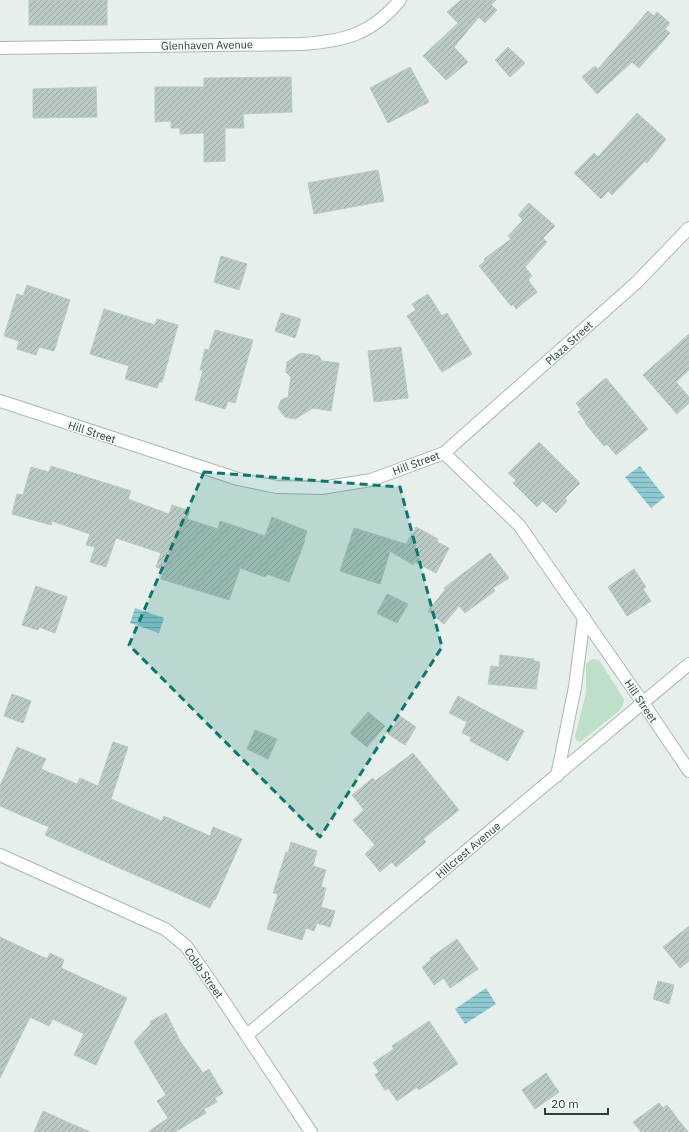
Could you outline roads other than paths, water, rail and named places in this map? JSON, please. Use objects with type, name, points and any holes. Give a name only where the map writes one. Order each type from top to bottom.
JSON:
[{"type":"street","name":"Glenhaven Avenue","points":[[0,48],[302,44],[325,42],[351,36],[370,28],[389,14],[400,0]]},
{"type":"street","name":"Plaza Street","points":[[444,453],[636,283],[689,228]]},
{"type":"street","name":"Hill Street","points":[[0,401],[238,479],[277,487],[320,488],[371,480],[444,453],[519,525],[584,617],[689,772]]},
{"type":"street","points":[[557,776],[575,687],[584,617]]},
{"type":"street","name":"Hillcrest Avenue","points":[[247,1035],[689,664]]},
{"type":"street","name":"Cobb Street","points":[[0,855],[165,930],[186,946],[247,1035],[310,1132]]},
{"type":"water","points":[[640,466],[665,497],[651,508],[625,477]]},
{"type":"water","points":[[135,608],[164,618],[159,633],[130,623]]},
{"type":"water","points":[[486,988],[496,1004],[465,1024],[455,1009]]}]
